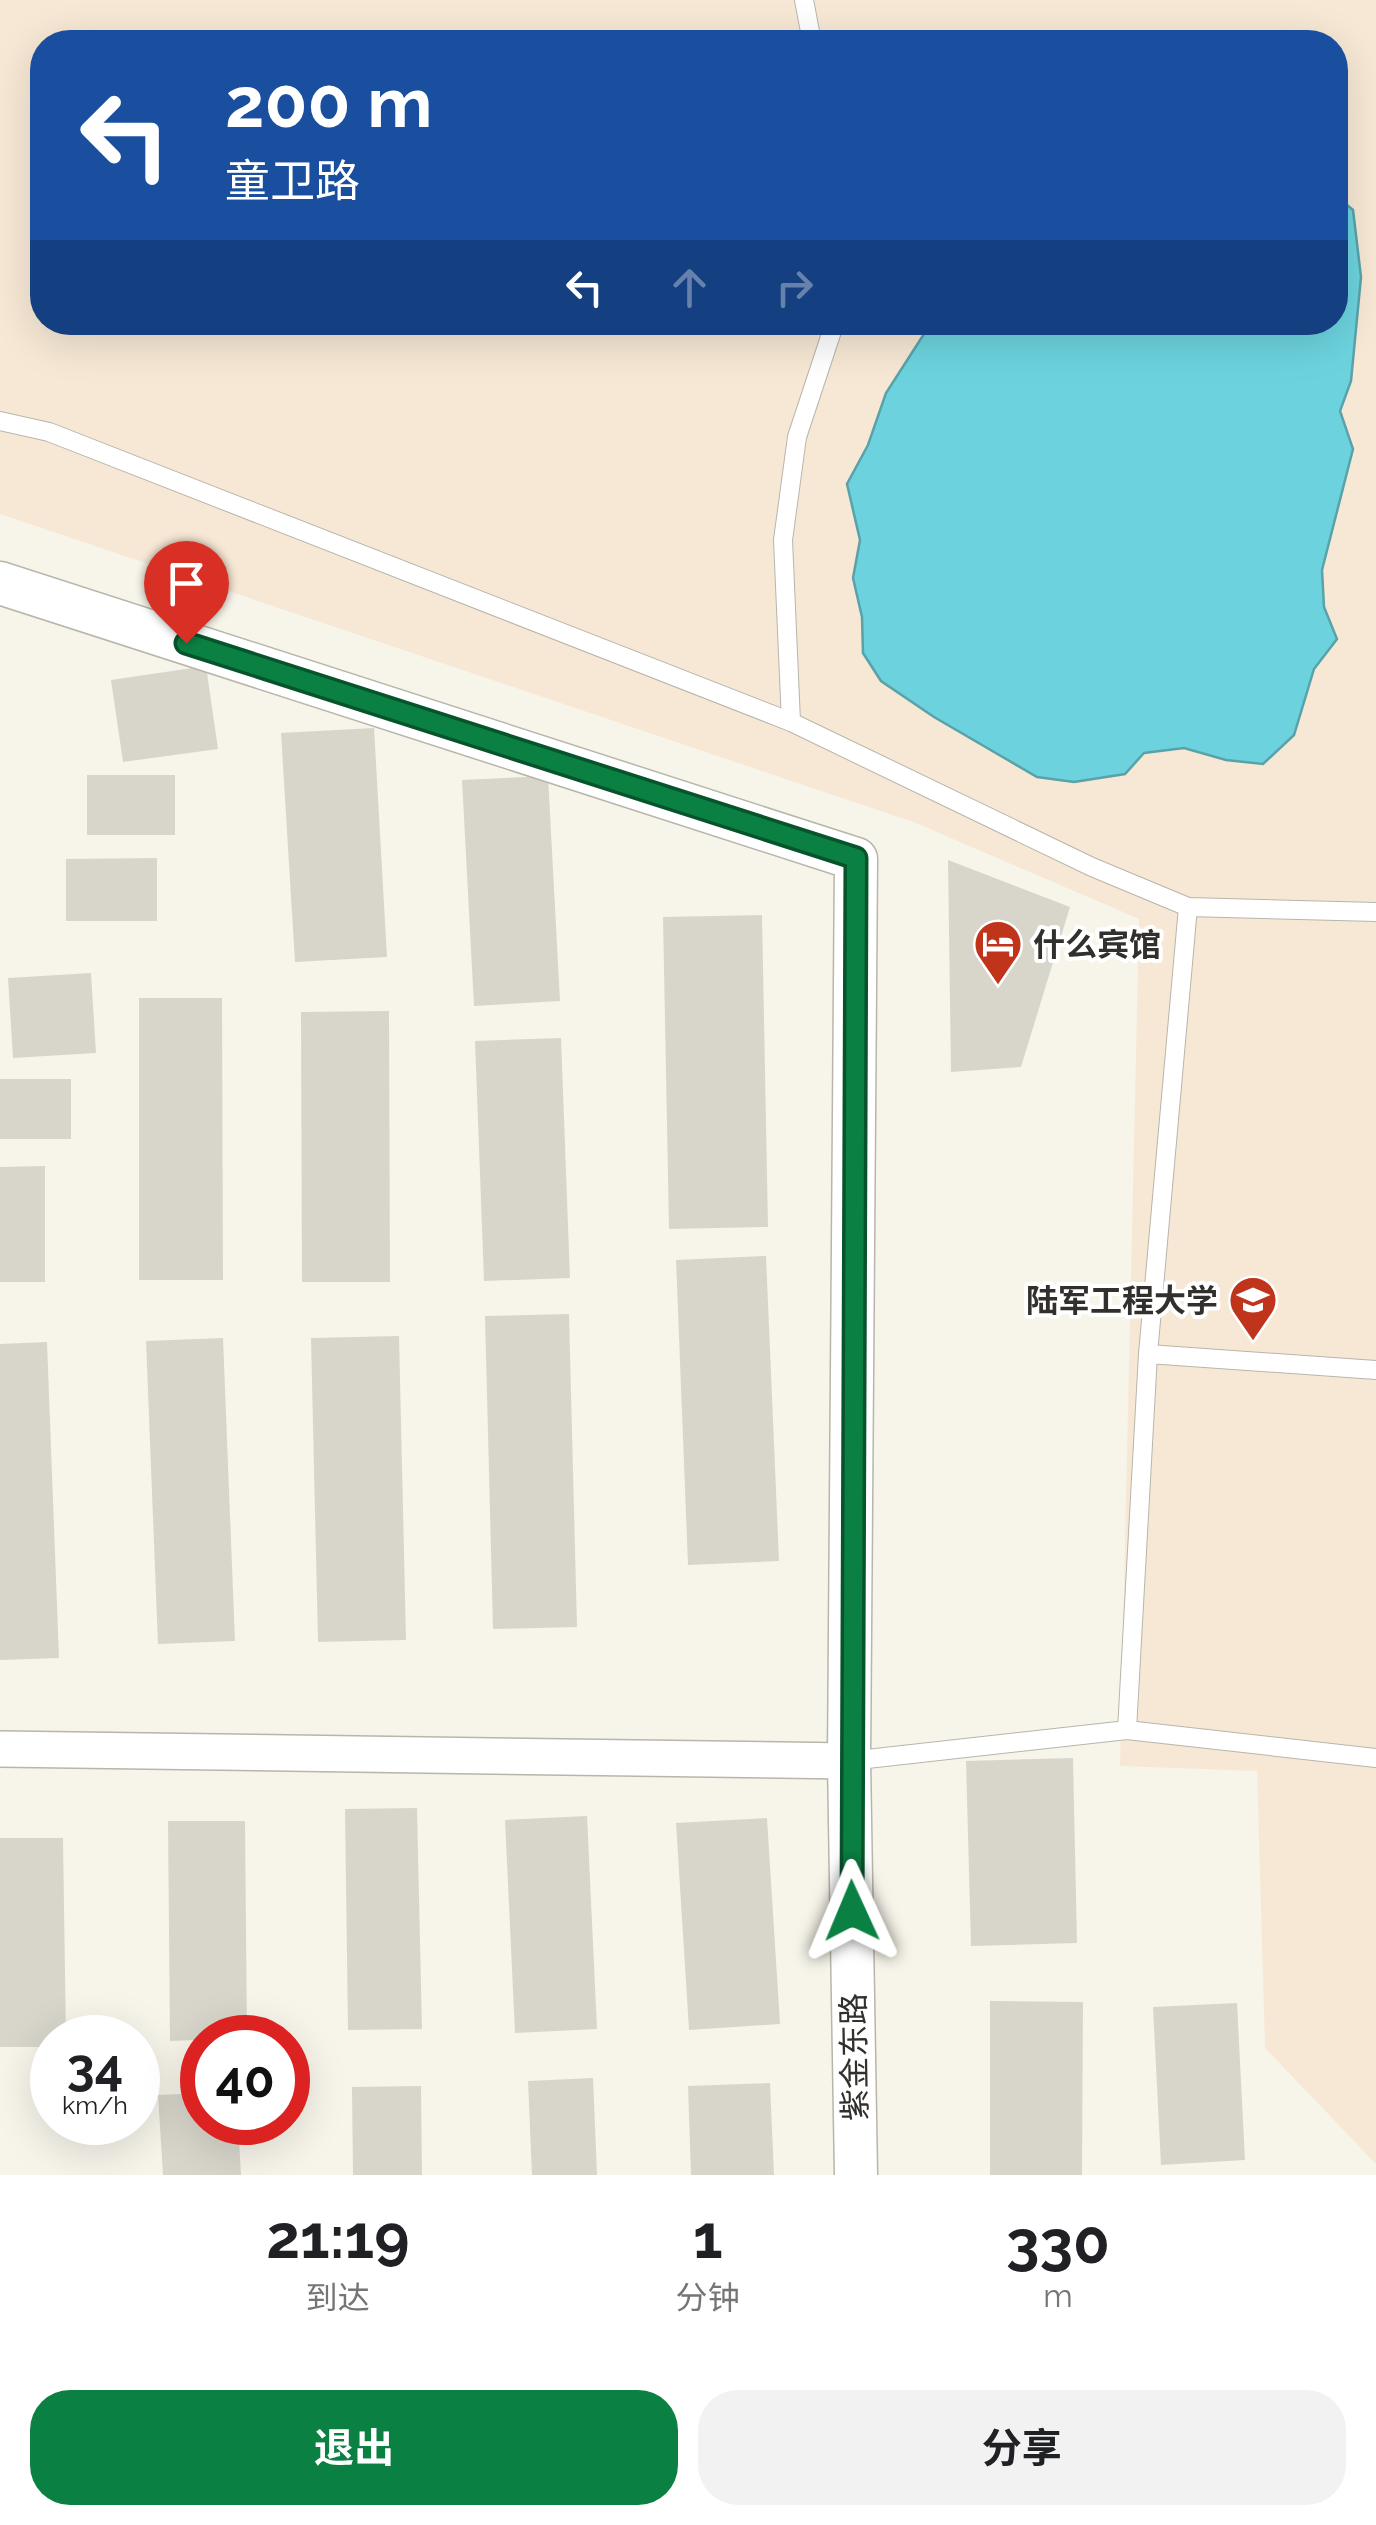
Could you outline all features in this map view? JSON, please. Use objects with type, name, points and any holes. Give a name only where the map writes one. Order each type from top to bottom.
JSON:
[{"type":"street","name":"紫金东路","points":[[0,583],[856,858],[849,1761],[856,2175]]},
{"type":"street","points":[[0,1749],[849,1761]]},
{"type":"lane","points":[[804,0],[810,30]]},
{"type":"lane","points":[[791,722],[783,540],[797,437],[831,335]]},
{"type":"lane","points":[[0,421],[50,432],[791,722],[1092,867],[1188,907],[1376,912]]},
{"type":"lane","points":[[1127,1730],[1148,1354],[1188,907]]},
{"type":"lane","points":[[1148,1354],[1376,1370]]},
{"type":"lane","points":[[849,1761],[1127,1730],[1376,1758]]},
{"type":"shaded area","name":"陆军工程大学","points":[[0,0],[1376,0],[1376,2164],[1265,2048],[1257,1771],[1120,1766],[1139,919],[916,823],[0,514]]},
{"type":"water","points":[[1348,206],[1353,210],[1361,277],[1351,381],[1340,411],[1353,449],[1322,570],[1324,607],[1337,639],[1314,669],[1294,735],[1263,764],[1226,760],[1184,748],[1144,753],[1125,774],[1074,782],[1037,777],[881,681],[863,653],[862,617],[853,578],[860,540],[847,484],[868,445],[886,393],[923,335],[1348,335]]},
{"type":"building","points":[[206,666],[218,749],[123,762],[111,680]]},
{"type":"building","points":[[374,728],[387,957],[295,962],[281,733]]},
{"type":"building","points":[[87,775],[175,775],[175,835],[87,835]]},
{"type":"building","points":[[548,776],[560,1001],[474,1006],[462,780]]},
{"type":"building","points":[[157,858],[157,921],[66,921],[66,859]]},
{"type":"building","name":"什么宾馆","points":[[948,860],[1070,907],[1021,1067],[951,1072]]},
{"type":"building","points":[[762,915],[768,1227],[669,1229],[663,917]]},
{"type":"building","points":[[91,973],[96,1053],[13,1058],[8,978]]},
{"type":"building","points":[[139,998],[222,998],[223,1280],[139,1280]]},
{"type":"building","points":[[389,1011],[390,1282],[302,1282],[301,1012]]},
{"type":"building","points":[[561,1038],[570,1278],[484,1281],[475,1041]]},
{"type":"building","points":[[0,1079],[71,1079],[71,1139],[0,1139]]},
{"type":"building","points":[[45,1166],[45,1282],[0,1282],[0,1167]]},
{"type":"building","points":[[766,1256],[779,1561],[688,1565],[676,1260]]},
{"type":"building","points":[[569,1314],[577,1627],[493,1629],[485,1316]]},
{"type":"building","points":[[399,1336],[406,1640],[318,1642],[311,1338]]},
{"type":"building","points":[[223,1338],[235,1641],[158,1644],[146,1341]]},
{"type":"building","points":[[47,1342],[59,1658],[0,1660],[0,1344]]},
{"type":"building","points":[[1073,1758],[1077,1943],[971,1946],[966,1761]]},
{"type":"building","points":[[417,1808],[422,2029],[348,2030],[345,1809]]},
{"type":"building","points":[[587,1816],[597,2029],[515,2033],[505,1820]]},
{"type":"building","points":[[767,1818],[780,2024],[689,2030],[676,1823]]},
{"type":"building","points":[[168,1821],[245,1821],[247,2015],[180,2015],[180,2041],[170,2041]]},
{"type":"building","points":[[0,1838],[63,1838],[66,2015],[30,2015],[30,2047],[0,2047]]},
{"type":"building","points":[[990,2001],[1083,2002],[1082,2175],[990,2175]]},
{"type":"building","points":[[1237,2003],[1245,2160],[1161,2165],[1153,2007]]},
{"type":"building","points":[[593,2078],[597,2175],[532,2175],[528,2081]]},
{"type":"building","points":[[770,2083],[774,2175],[691,2175],[688,2086]]},
{"type":"building","points":[[421,2086],[422,2175],[353,2175],[352,2087]]},
{"type":"building","points":[[180,2094],[180,2145],[239,2145],[241,2175],[163,2175],[160,2095]]},
{"type":"place","name":"什么宾馆","points":[[998,986]]},
{"type":"place","name":"陆军工程大学","points":[[1253,1342]]},
{"type":"route","points":[[186,643],[856,858],[849,1761],[852,1911]]}]
